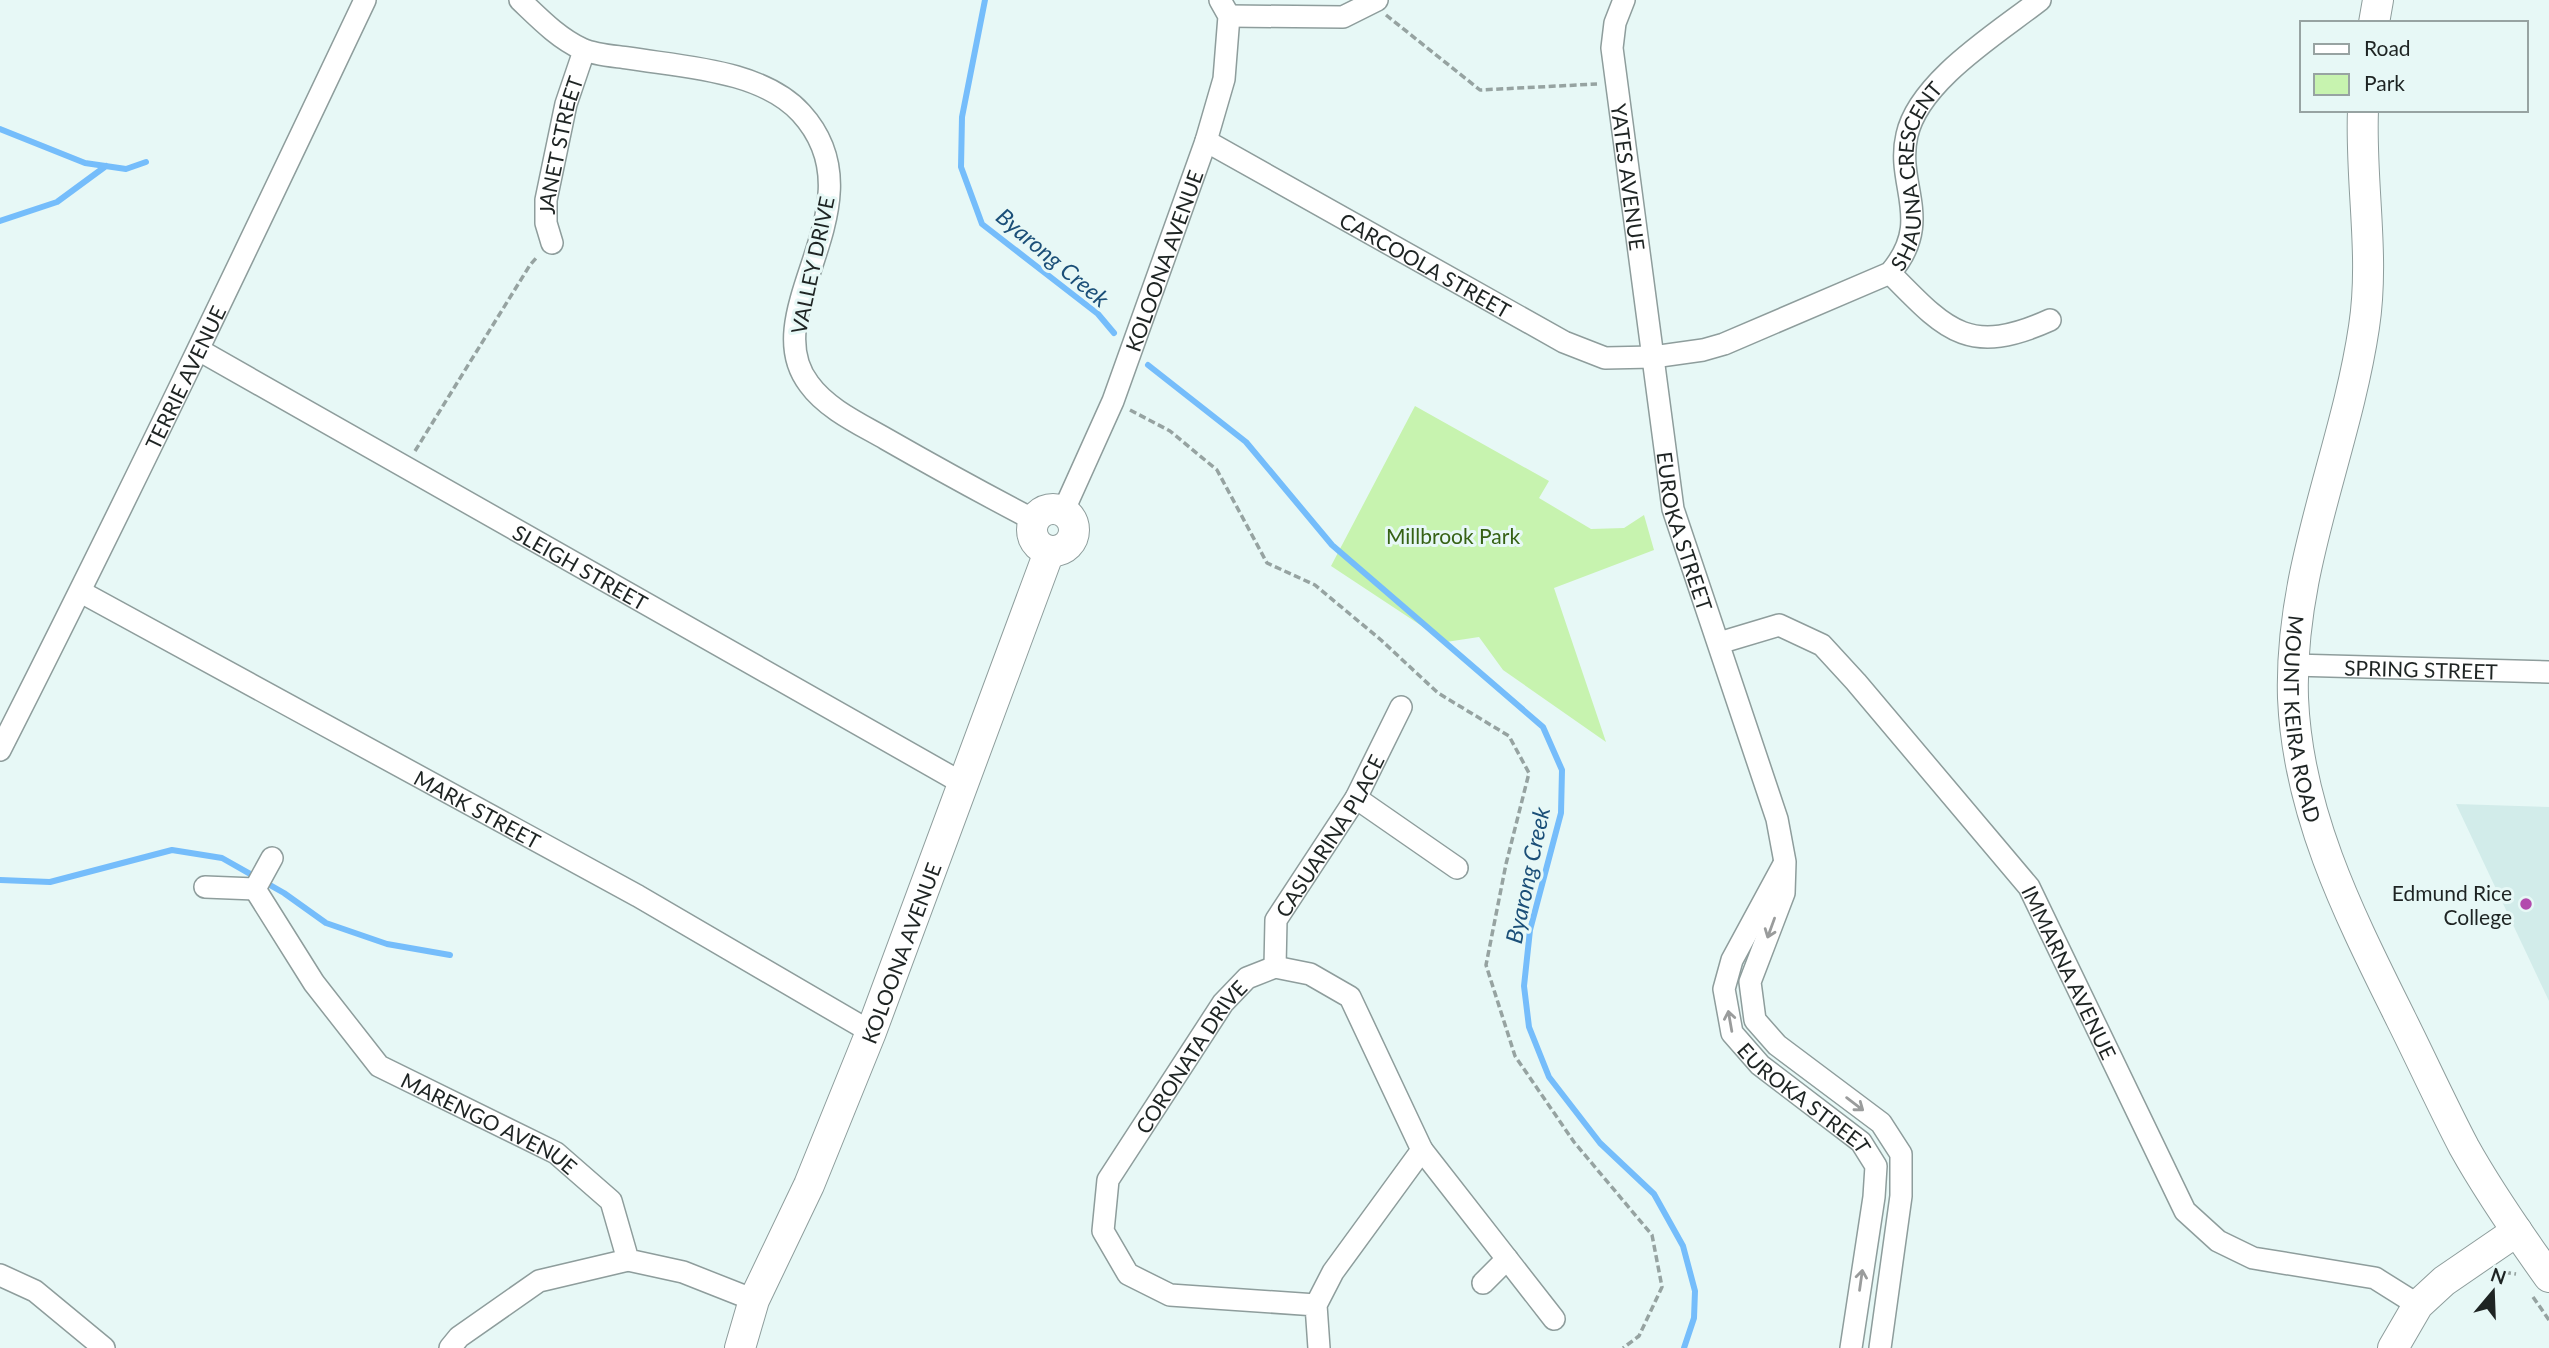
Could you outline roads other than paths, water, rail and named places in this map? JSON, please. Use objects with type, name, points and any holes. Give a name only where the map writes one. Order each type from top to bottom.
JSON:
[{"type":"main road","points":[[2374,21],[2378,0]]},
{"type":"main road","name":"MOUNT KEIRA ROAD","points":[[2363,112],[2368,283],[2364,327],[2348,403],[2309,545],[2299,601],[2294,665],[2296,736],[2302,777],[2315,830],[2367,950],[2465,1148],[2549,1277]]},
{"type":"main road","points":[[1050,509],[1063,512],[1073,523],[1074,536],[1063,550],[1049,552],[1034,540],[1031,533],[1034,520],[1050,509]]},
{"type":"main road","name":"KOLOONA AVENUE","points":[[740,1348],[754,1300],[809,1185],[871,1032],[1049,552]]},
{"type":"main road","points":[[2393,1348],[2418,1305],[2444,1281],[2517,1231]]},
{"type":"street","name":"TERRIE AVENUE","points":[[0,750],[81,592],[199,350],[365,0]]},
{"type":"street","name":"VALLEY DRIVE","points":[[520,0],[553,31],[584,51],[725,74],[751,81],[773,91],[802,114],[821,143],[830,181],[826,222],[796,321],[796,354],[808,384],[840,412],[960,482],[1034,520]]},
{"type":"street","name":"YATES AVENUE","points":[[1624,0],[1613,35],[1612,48],[1653,356]]},
{"type":"street","name":"SHAUNA CRESCENT","points":[[1653,356],[1703,350],[1724,344],[1890,273],[1905,252],[1913,218],[1905,148],[1907,133],[1922,101],[1950,70],[2040,0]]},
{"type":"street","points":[[1224,8],[1343,17],[1373,2]]},
{"type":"street","name":"KOLOONA AVENUE","points":[[1063,512],[1113,401],[1206,141],[1224,79],[1224,8]]},
{"type":"street","name":"JANET STREET","points":[[552,243],[547,223],[546,200],[566,104],[584,51]]},
{"type":"street","name":"CARCOOLA STREET","points":[[1206,141],[1564,342],[1605,359],[1653,356]]},
{"type":"street","points":[[1890,273],[1939,321],[1968,336],[2016,334],[2050,320]]},
{"type":"street","name":"SLEIGH STREET","points":[[199,350],[962,783]]},
{"type":"street","name":"EUROKA STREET","points":[[1653,356],[1674,509],[1777,819],[1786,862],[1784,893],[1750,982],[1755,1020],[1777,1045],[1881,1123],[1901,1154],[1901,1196],[1880,1348]]},
{"type":"street","name":"MARK STREET","points":[[81,592],[638,896],[871,1032]]},
{"type":"street","name":"IMMARNA AVENUE","points":[[1719,643],[1779,625],[1822,645],[2029,887],[2185,1211],[2218,1241],[2253,1258],[2375,1278],[2418,1305]]},
{"type":"street","name":"SPRING STREET","points":[[2294,665],[2549,673]]},
{"type":"street","name":"CASUARINA PLACE","points":[[1275,967],[1276,920],[1356,798],[1401,708]]},
{"type":"street","points":[[1356,798],[1457,868]]},
{"type":"street","points":[[205,887],[255,889],[272,858]]},
{"type":"street","name":"EUROKA STREET","points":[[1786,862],[1732,960],[1724,989],[1732,1034],[1760,1065],[1861,1142],[1875,1166],[1874,1197],[1852,1348]]},
{"type":"street","name":"MARENGO AVENUE","points":[[255,889],[314,983],[379,1066],[556,1153],[611,1201],[628,1260]]},
{"type":"street","points":[[1275,967],[1310,974],[1350,997],[1422,1150],[1554,1319]]},
{"type":"street","name":"CORONATA DRIVE","points":[[1275,967],[1247,978],[1223,1003],[1108,1180],[1103,1230],[1128,1274],[1170,1295],[1315,1306]]},
{"type":"street","points":[[1319,1348],[1315,1306],[1333,1272],[1422,1150]]},
{"type":"street","points":[[1483,1283],[1507,1259]]},
{"type":"street","points":[[450,1348],[459,1337],[539,1281],[628,1260],[683,1272],[754,1300]]},
{"type":"street","points":[[0,1275],[35,1291],[104,1348]]},
{"type":"waterway","name":"Byarong Creek","points":[[985,0],[962,117],[961,167],[982,224],[1098,314],[1114,333]]},
{"type":"waterway","points":[[0,129],[85,163],[126,169],[146,162]]},
{"type":"waterway","points":[[0,221],[57,202],[106,166]]},
{"type":"waterway","name":"Byarong Creek","points":[[1148,365],[1246,442],[1332,545],[1543,727],[1562,770],[1561,813],[1530,930],[1524,986],[1529,1027],[1549,1077],[1600,1143],[1654,1194],[1683,1246],[1695,1291],[1694,1318],[1684,1348]]},
{"type":"waterway","points":[[0,880],[50,882],[172,850],[222,858],[284,893],[326,923],[387,944],[450,955]]},
{"type":"place","name":"Edmund Rice College","points":[[2526,904]]},
{"type":"park label","name":"Millbrook Park","points":[[1453,535]]}]
